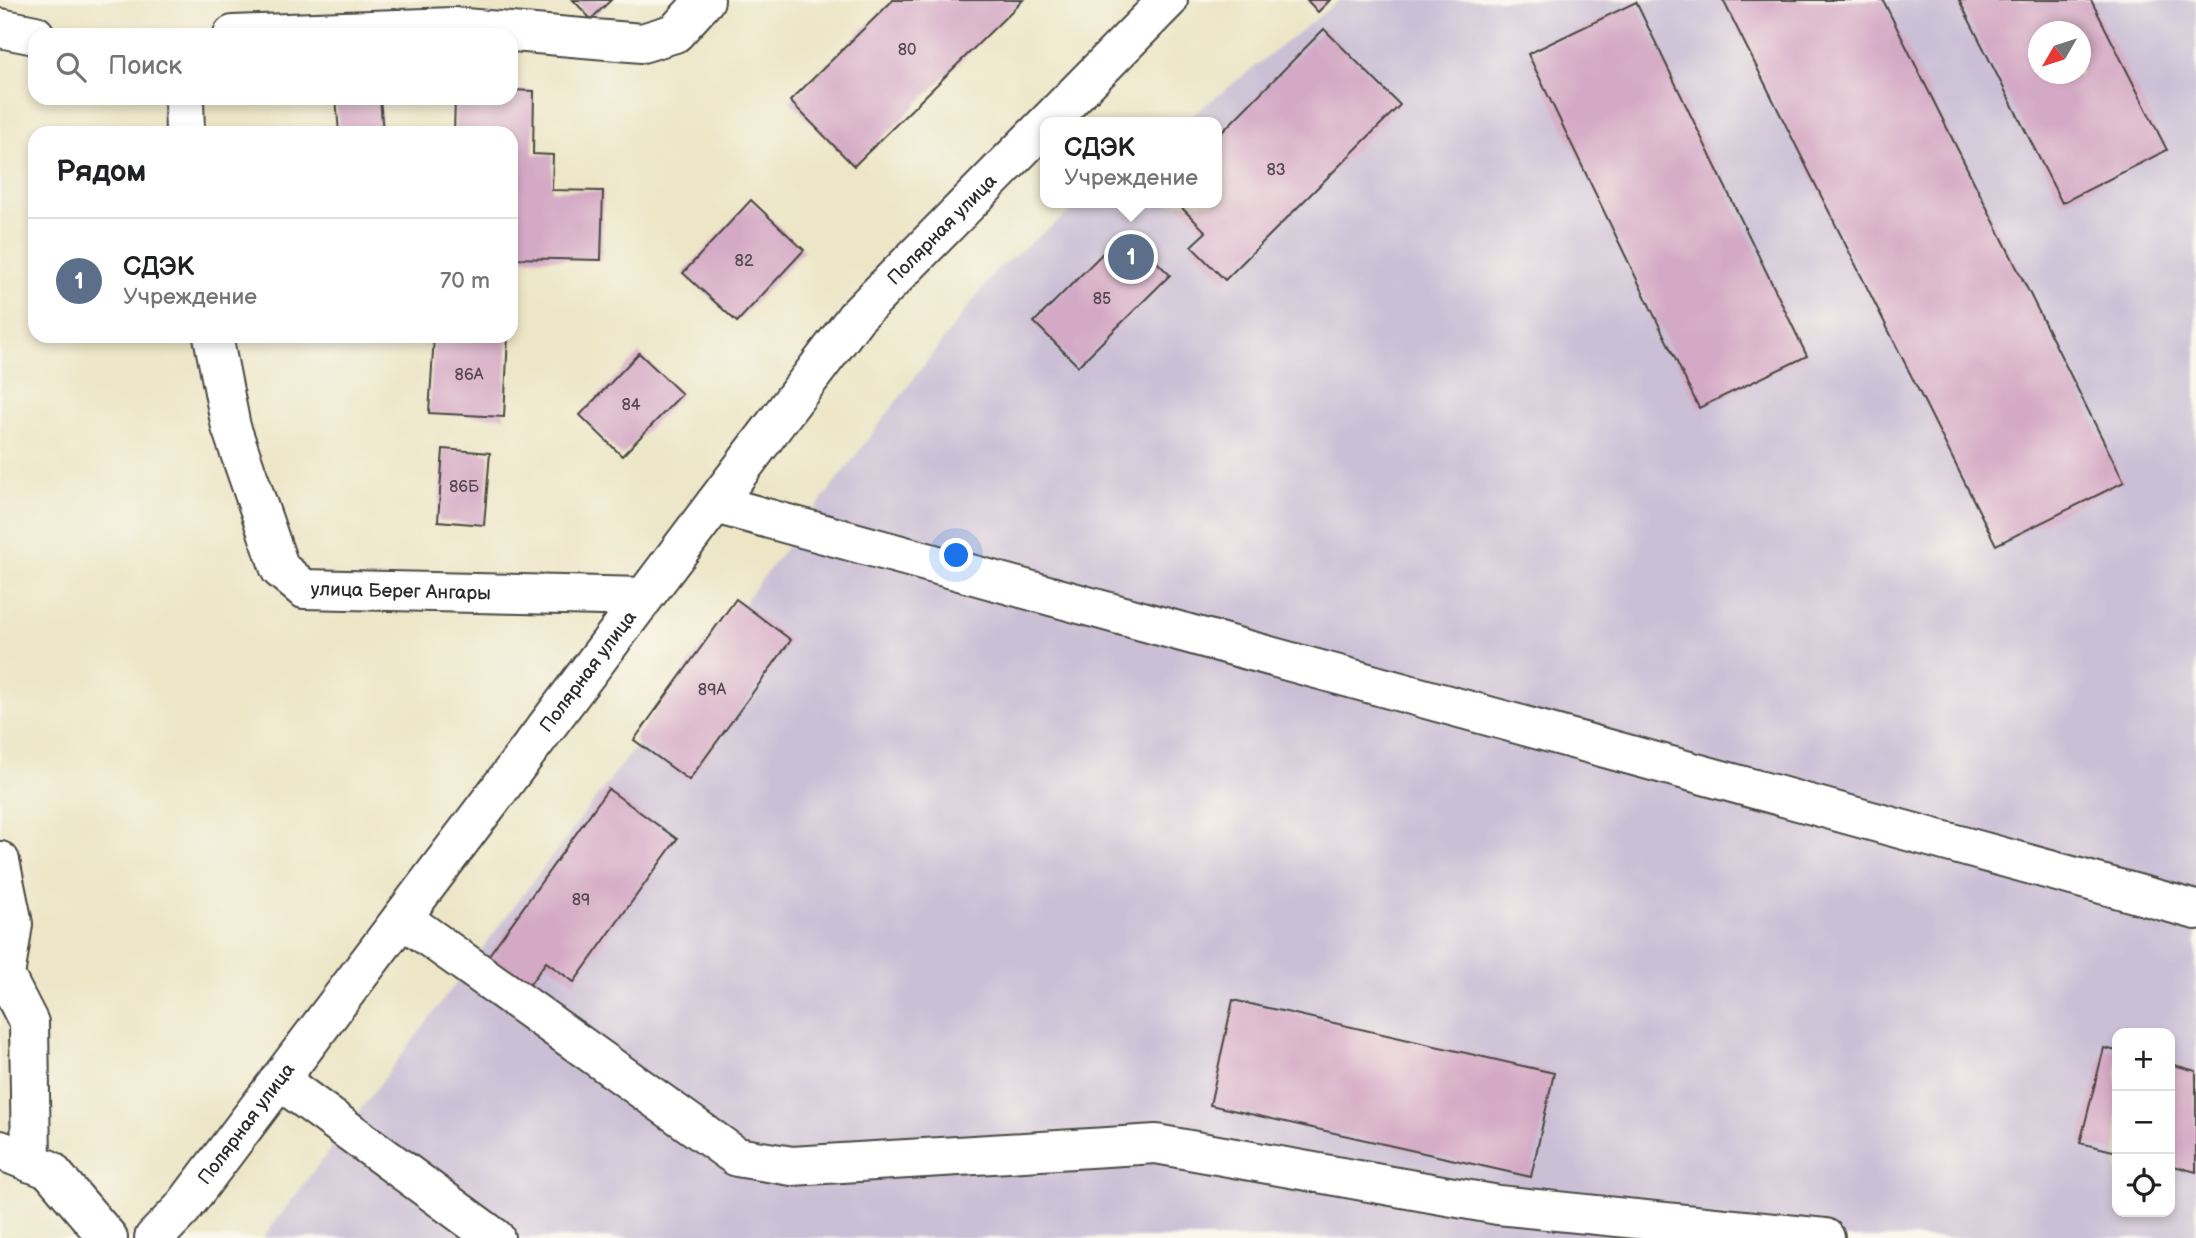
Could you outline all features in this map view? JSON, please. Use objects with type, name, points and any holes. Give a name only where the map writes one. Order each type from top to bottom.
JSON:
[{"type":"main road","points":[[518,33],[642,43],[675,33],[705,0]]},
{"type":"main road","name":"Полярная улица","points":[[1053,117],[1161,2]]},
{"type":"main road","points":[[0,28],[28,34]]},
{"type":"main road","points":[[426,28],[465,28]]},
{"type":"main road","points":[[184,105],[185,126]]},
{"type":"main road","name":"Полярная улица","points":[[154,1238],[184,1223],[279,1080],[856,317],[1040,130]]},
{"type":"main road","name":"улица Берег Ангары","points":[[214,343],[231,427],[281,569],[304,589],[644,597]]},
{"type":"main road","points":[[715,504],[2196,910]]},
{"type":"main road","points":[[0,861],[13,924],[5,976],[29,1023],[16,1157],[50,1170],[108,1238]]},
{"type":"main road","points":[[402,918],[737,1157],[792,1166],[1156,1144],[1498,1205],[1825,1238]]},
{"type":"main road","points":[[279,1080],[495,1238]]},
{"type":"shaded area","points":[[1340,0],[2196,0],[2196,1238],[263,1238],[996,270],[1075,208],[1222,208],[1222,117],[1190,117]]},
{"type":"building","points":[[573,0],[611,0],[591,19]]},
{"type":"building","points":[[893,0],[1023,0],[854,166],[790,101]]},
{"type":"building","points":[[1307,0],[1330,0],[1318,12]]},
{"type":"building","points":[[1723,0],[1883,0],[2124,482],[1996,545]]},
{"type":"building","points":[[1959,0],[2091,0],[2167,150],[2062,203]]},
{"type":"building","points":[[1636,2],[1807,356],[1699,408],[1528,54]]},
{"type":"building","points":[[1324,29],[1400,105],[1225,280],[1191,246],[1206,232],[1182,208],[1222,208],[1222,132]]},
{"type":"building","points":[[518,90],[534,91],[533,154],[553,155],[552,190],[603,191],[601,260],[518,258],[518,126],[454,126],[455,105],[518,105]]},
{"type":"building","points":[[337,105],[381,105],[382,126],[338,126]]},
{"type":"building","points":[[751,200],[804,250],[737,322],[683,273]]},
{"type":"building","points":[[1125,231],[1170,275],[1078,366],[1034,322]]},
{"type":"building","points":[[434,343],[508,343],[504,417],[429,413]]},
{"type":"building","points":[[639,353],[682,394],[622,456],[580,415]]},
{"type":"building","points":[[443,449],[490,453],[484,525],[438,521]]},
{"type":"building","points":[[736,599],[791,640],[689,780],[634,740]]},
{"type":"building","points":[[608,789],[677,839],[574,982],[546,962],[525,991],[484,962]]},
{"type":"building","points":[[1233,1000],[1554,1073],[1531,1177],[1210,1105]]},
{"type":"building","points":[[2104,1048],[2112,1050],[2112,1151],[2080,1143]]},
{"type":"building","points":[[2175,1065],[2196,1071],[2196,1172],[2175,1166]]},
{"type":"place","name":"СДЭК","points":[[1131,257]]}]
